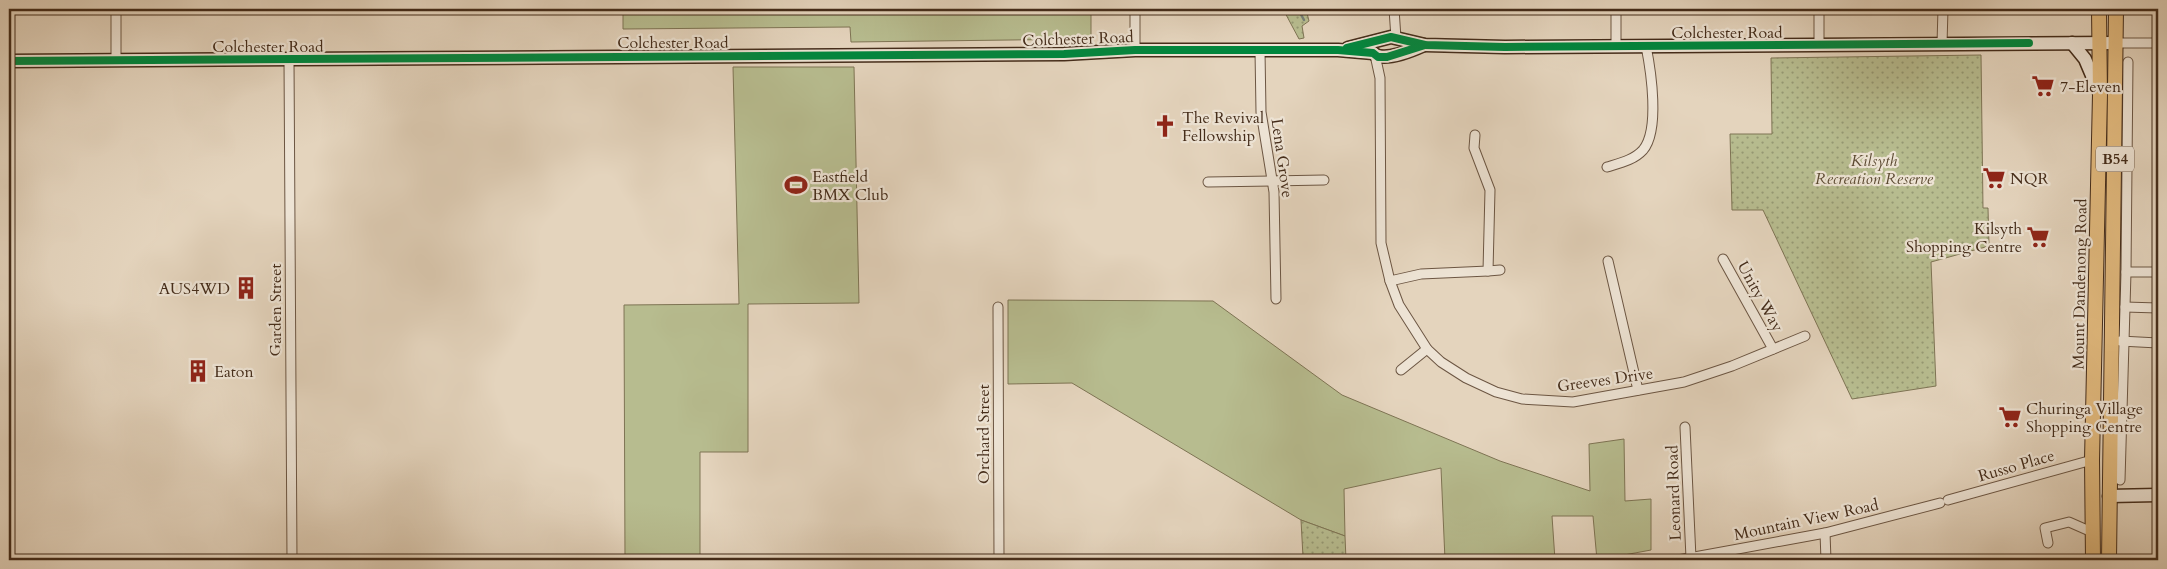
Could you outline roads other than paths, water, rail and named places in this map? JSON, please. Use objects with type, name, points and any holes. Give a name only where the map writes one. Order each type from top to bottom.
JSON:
[{"type":"main road","name":"Mount Dandenong Road","points":[[2093,560],[2092,460],[2099,189],[2099,9]]},
{"type":"main road","name":"Mount Dandenong Road","points":[[2109,560],[2109,460],[2118,341],[2120,273],[2122,80],[2116,43],[2116,9]]},
{"type":"main road","points":[[2072,43],[2085,58],[2100,94]]},
{"type":"main road","name":"Colchester Road","points":[[9,61],[1064,54],[1135,50],[1338,50],[1425,45],[1616,47],[2116,43]]},
{"type":"main road","points":[[2097,274],[2120,273]]},
{"type":"main road","points":[[2092,460],[2109,460]]},
{"type":"main road","points":[[2092,496],[2158,495]]},
{"type":"street","points":[[116,9],[116,60]]},
{"type":"street","points":[[1135,9],[1135,50]]},
{"type":"street","points":[[1616,9],[1616,47]]},
{"type":"street","points":[[1819,9],[1819,45]]},
{"type":"street","points":[[1942,44],[1943,9]]},
{"type":"street","name":"Greeves Drive","points":[[1394,14],[1380,78],[1381,243],[1390,281],[1399,305],[1427,349],[1441,362],[1466,378],[1496,392],[1522,399],[1573,402],[1684,382],[1732,366],[1805,336]]},
{"type":"street","points":[[2116,43],[2158,43]]},
{"type":"street","points":[[1608,167],[1637,156],[1644,149],[1649,138],[1652,123],[1651,81],[1646,46]]},
{"type":"street","name":"Lena Grove","points":[[1260,51],[1261,112],[1273,180],[1276,299]]},
{"type":"street","name":"Garden Street","points":[[289,60],[292,560]]},
{"type":"street","name":"Mount Dandenong Road","points":[[2122,80],[2128,62]]},
{"type":"street","points":[[1475,135],[1474,148],[1490,190],[1488,271]]},
{"type":"street","points":[[1208,182],[1324,180]]},
{"type":"street","name":"Unity Way","points":[[1723,259],[1773,349]]},
{"type":"street","points":[[1608,261],[1638,390]]},
{"type":"street","points":[[1390,281],[1421,274],[1500,270]]},
{"type":"street","points":[[2120,273],[2158,272]]},
{"type":"street","name":"Mount Dandenong Road","points":[[2120,273],[2125,307],[2118,341],[2120,480]]},
{"type":"street","name":"Orchard Street","points":[[998,307],[999,560]]},
{"type":"street","points":[[2125,307],[2158,308]]},
{"type":"street","points":[[2118,341],[2158,342]]},
{"type":"street","points":[[1402,370],[1427,349]]},
{"type":"street","name":"Leonard Road","points":[[1685,427],[1691,558]]},
{"type":"street","name":"Russo Place","points":[[1944,501],[2092,460]]},
{"type":"street","name":"Mountain View Road","points":[[1678,560],[1825,533],[1944,501]]},
{"type":"street","points":[[2048,543],[2044,528],[2069,522],[2094,533]]},
{"type":"street","points":[[1825,533],[1826,560]]},
{"type":"waterway","points":[[1298,9],[1304,20]]},
{"type":"place","name":"7-Eleven","points":[[2043,86]]},
{"type":"place","name":"The Revival Fellowship","points":[[1165,126]]},
{"type":"place","name":"NQR","points":[[1994,178]]},
{"type":"place","name":"Eastfield BMX Club","points":[[796,185]]},
{"type":"place","name":"Kilsyth Shopping Centre","points":[[2038,237]]},
{"type":"place","name":"AUS4WD","points":[[246,288]]},
{"type":"place","name":"Eaton","points":[[198,371]]},
{"type":"place","name":"Churinga Village Shopping Centre","points":[[2010,417]]},
{"type":"park label","name":"Kilsyth Recreation Reserve","points":[[1874,169]]}]
